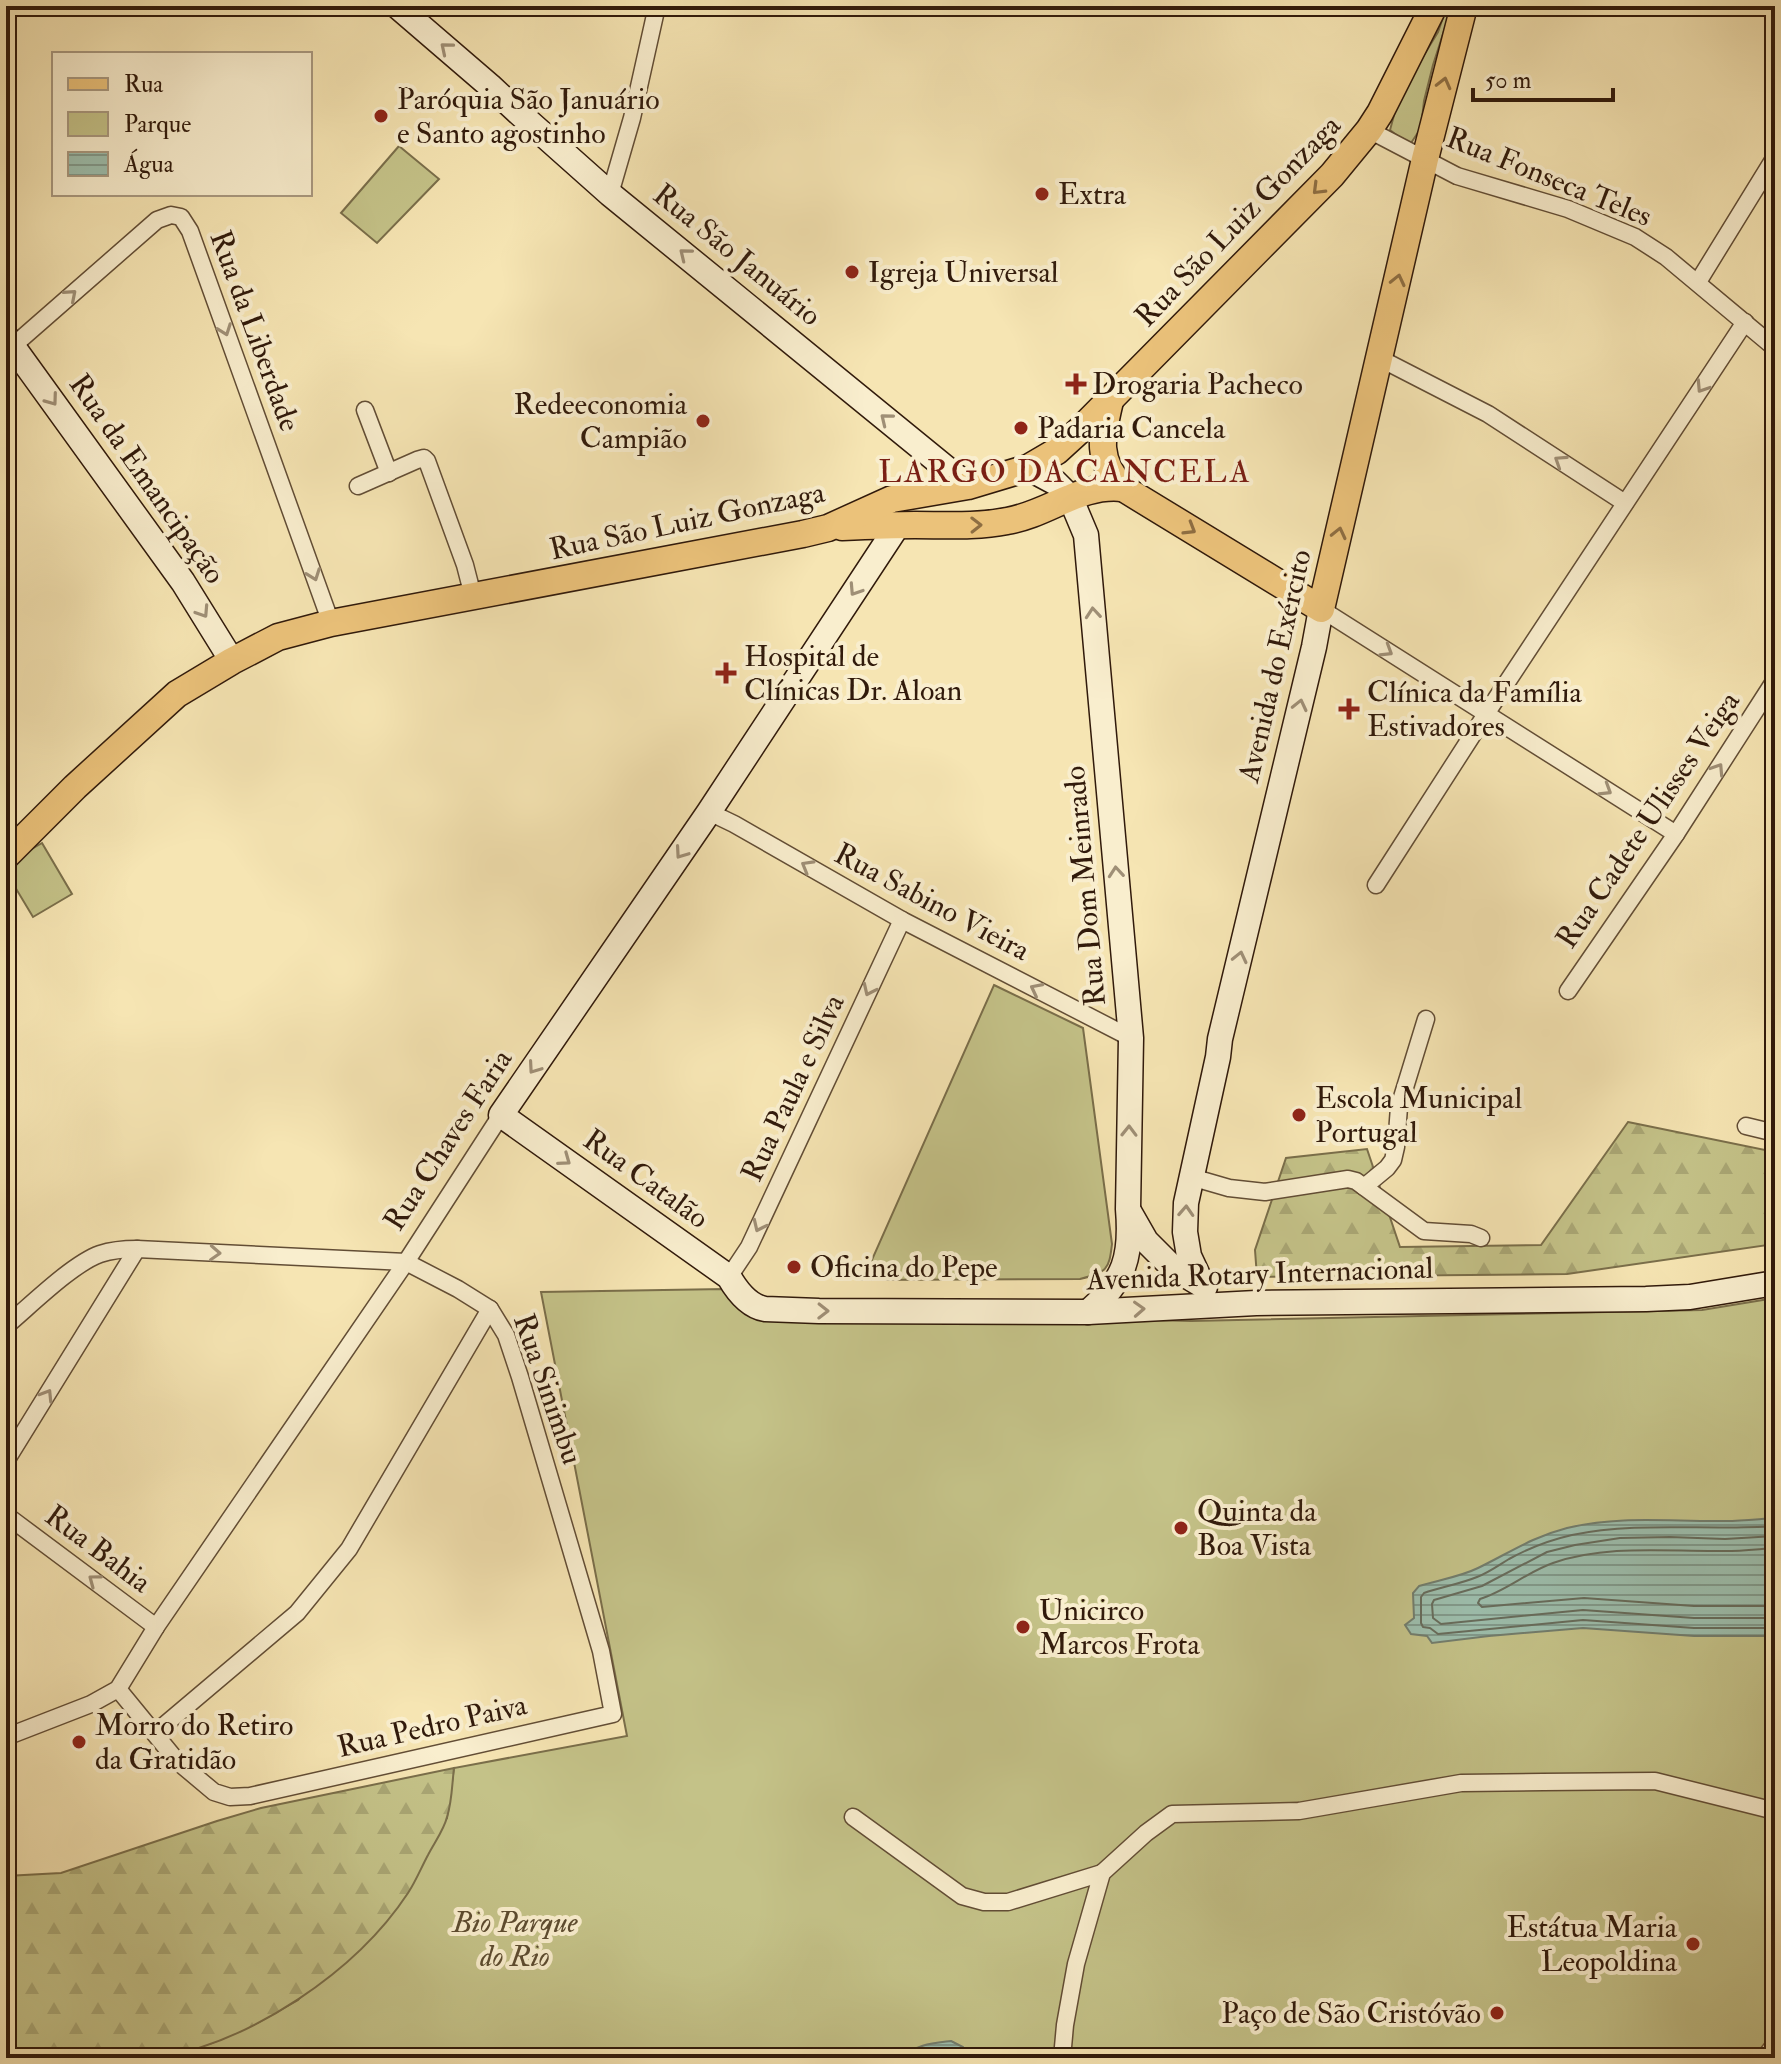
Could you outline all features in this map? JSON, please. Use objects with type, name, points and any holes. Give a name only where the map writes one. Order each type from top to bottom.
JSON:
[{"type":"main road","name":"Rua São Januário","points":[[397,6],[610,194],[968,486]]},
{"type":"main road","name":"Rua São Luiz Gonzaga","points":[[6,856],[75,787],[177,694],[278,637],[331,623],[828,528],[892,499],[968,486],[1028,468],[1070,440],[1332,175],[1380,113],[1434,6]]},
{"type":"main road","name":"Avenida do Exército","points":[[1203,1286],[1189,1256],[1185,1232],[1191,1177],[1220,1039],[1314,647],[1425,159],[1464,6]]},
{"type":"main road","name":"Rua da Emancipação","points":[[9,342],[183,582],[232,661]]},
{"type":"main road","points":[[1110,401],[1103,428],[1104,458],[1110,473],[1123,488],[1321,609]]},
{"type":"main road","points":[[1028,468],[1056,483],[1070,497]]},
{"type":"main road","points":[[898,525],[968,486]]},
{"type":"main road","points":[[828,528],[981,526],[1036,514],[1089,490],[1107,486],[1123,488]]},
{"type":"main road","name":"Rua Dom Meinrado","points":[[1070,497],[1086,535],[1131,1038],[1130,1233],[1127,1256],[1119,1278],[1106,1297],[1088,1312]]},
{"type":"main road","name":"Rua Chaves Faria","points":[[501,1115],[709,812],[898,525]]},
{"type":"main road","name":"Rua Catalão","points":[[501,1115],[729,1277],[748,1301]]},
{"type":"main road","points":[[1128,1209],[1146,1241],[1172,1267],[1228,1298],[1256,1303]]},
{"type":"main road","name":"Avenida Rotary Internacional","points":[[748,1301],[765,1309],[819,1311],[1088,1312],[1256,1303],[1646,1299],[1690,1297],[1775,1283]]},
{"type":"street","points":[[610,194],[632,118],[657,6]]},
{"type":"street","name":"Rua Fonseca Teles","points":[[1369,130],[1457,176],[1568,209],[1635,237],[1698,282],[1775,348]]},
{"type":"street","points":[[1698,282],[1775,157]]},
{"type":"street","name":"Rua da Liberdade","points":[[9,342],[157,220],[171,215],[181,217],[190,231],[331,623]]},
{"type":"street","points":[[1376,885],[1745,322]]},
{"type":"street","points":[[1379,358],[1488,414],[1625,503]]},
{"type":"street","points":[[365,410],[389,473]]},
{"type":"street","points":[[358,486],[424,458],[465,565],[473,596]]},
{"type":"street","points":[[1321,609],[1676,834]]},
{"type":"street","name":"Rua Cadete Ulisses Veiga","points":[[1568,991],[1676,834],[1775,680]]},
{"type":"street","name":"Rua Sabino Vieira","points":[[709,812],[902,920],[1131,1038]]},
{"type":"street","name":"Rua Paula e Silva","points":[[729,1277],[749,1247],[902,920]]},
{"type":"street","points":[[1364,1187],[1393,1160],[1399,1107],[1426,1019]]},
{"type":"street","name":"Rua Chaves Faria","points":[[118,1689],[156,1627],[406,1262],[501,1115]]},
{"type":"street","points":[[1746,1126],[1775,1133]]},
{"type":"street","points":[[1191,1177],[1229,1188],[1265,1192],[1348,1179],[1356,1181],[1424,1231],[1471,1234],[1481,1238]]},
{"type":"street","points":[[6,1461],[137,1249]]},
{"type":"street","name":"Rua Sinimbu","points":[[6,1326],[78,1266],[98,1254],[137,1249],[406,1262],[490,1309],[506,1335],[520,1377],[601,1651],[613,1714]]},
{"type":"street","points":[[155,1733],[297,1613],[349,1549],[490,1309]]},
{"type":"street","name":"Rua Bahia","points":[[6,1515],[156,1627]]},
{"type":"street","points":[[6,1737],[91,1704],[118,1689]]},
{"type":"street","name":"Rua Pedro Paiva","points":[[118,1689],[177,1761],[214,1792],[230,1797],[250,1796],[613,1714]]},
{"type":"street","points":[[853,1817],[962,1896],[984,1902],[1008,1902],[1102,1873],[1172,1814],[1299,1811],[1461,1783],[1655,1781],[1775,1811]]},
{"type":"street","points":[[1062,2058],[1076,1964],[1102,1873]]},
{"type":"street","points":[[1764,2058],[1775,2044]]},
{"type":"green space","points":[[1447,6],[1452,6],[1433,65],[1421,128],[1411,143],[1390,130],[1397,104],[1438,32]]},
{"type":"green space","points":[[399,146],[439,179],[377,243],[341,213]]},
{"type":"green space","points":[[42,843],[72,894],[33,917],[6,872],[6,864]]},
{"type":"green space","points":[[994,985],[1083,1028],[1112,1244],[1108,1265],[1101,1272],[1080,1279],[863,1280]]},
{"type":"green space","points":[[1628,1122],[1775,1152],[1775,1244],[1567,1274],[1257,1277],[1255,1250],[1286,1158],[1367,1149],[1400,1247],[1541,1245]]},
{"type":"green space","name":"Quinta da Boa Vista","points":[[725,1289],[751,1311],[1191,1321],[1702,1310],[1775,1298],[1775,2058],[158,2058],[212,2043],[298,2000],[447,1818],[454,1768],[627,1736],[541,1292]]},
{"type":"green space","points":[[454,1768],[446,1822],[408,1893],[360,1950],[331,1976],[298,1999],[229,2037],[158,2058],[77,2058],[58,2052],[52,2058],[6,2058],[6,1876],[61,1873],[261,1808]]},
{"type":"water","points":[[1775,1518],[1775,1636],[1694,1636],[1583,1628],[1432,1643],[1427,1636],[1411,1634],[1405,1625],[1414,1618],[1413,1593],[1419,1586],[1471,1571],[1532,1541],[1567,1528],[1627,1520],[1732,1521]]},
{"type":"water","points":[[951,2041],[963,2047],[970,2058],[904,2058],[919,2047]]},
{"type":"place","name":"Paróquia São Januário e Santo agostinho","points":[[381,116]]},
{"type":"place","name":"Extra","points":[[1042,194]]},
{"type":"place","name":"Igreja Universal","points":[[852,272]]},
{"type":"place","name":"Drogaria Pacheco","points":[[1076,384]]},
{"type":"place","name":"Redeeconomia Campião","points":[[703,421]]},
{"type":"place","name":"Padaria Cancela","points":[[1021,428]]},
{"type":"place","name":"Hospital de Clínicas Dr. Aloan","points":[[726,673]]},
{"type":"place","name":"Clínica da Família Estivadores","points":[[1349,709]]},
{"type":"place","name":"Escola Municipal Portugal","points":[[1299,1115]]},
{"type":"place","name":"Oficina do Pepe","points":[[794,1267]]},
{"type":"place","name":"Quinta da Boa Vista","points":[[1181,1528]]},
{"type":"place","name":"Unicirco Marcos Frota","points":[[1023,1627]]},
{"type":"place","name":"Morro do Retiro da Gratidão","points":[[79,1742]]},
{"type":"place","name":"Estátua Maria Leopoldina","points":[[1693,1944]]},
{"type":"place","name":"Paço de São Cristóvão","points":[[1497,2013]]},
{"type":"district","name":"LARGO DA CANCELA","points":[[1065,472]]},
{"type":"park label","name":"Bio Parque do Rio","points":[[515,1939]]}]
